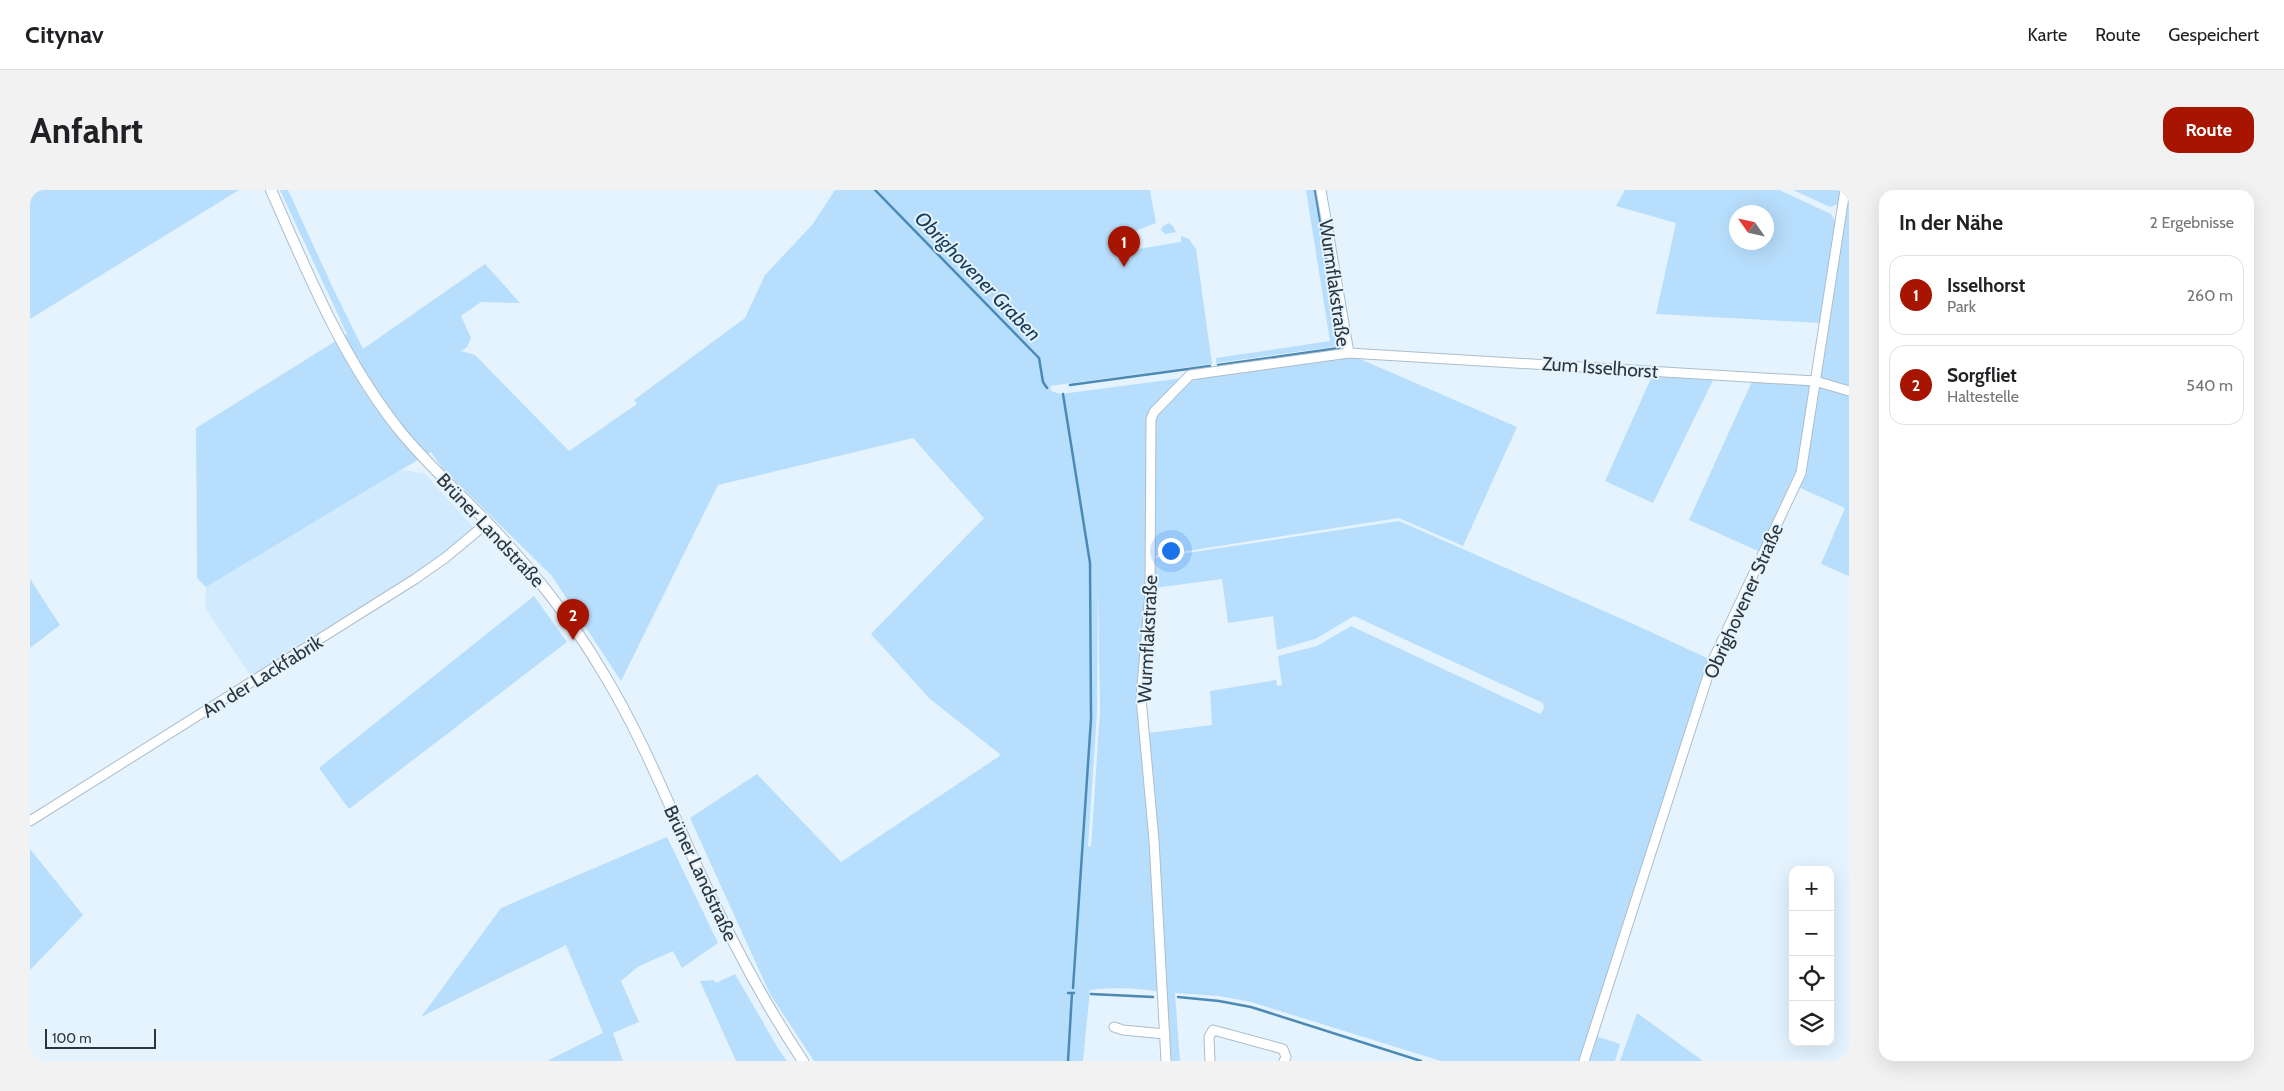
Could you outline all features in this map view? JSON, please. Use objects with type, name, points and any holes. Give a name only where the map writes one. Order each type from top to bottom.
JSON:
[{"type":"main road","name":"Brüner Landstraße","points":[[271,190],[323,309],[344,349],[366,384],[407,439],[487,522],[553,597],[603,672],[637,735],[745,966],[804,1061]]},
{"type":"street","name":"Wurmflakstraße","points":[[1166,1061],[1154,840],[1142,698],[1150,592],[1151,419],[1154,412],[1190,375],[1349,353],[1322,190]]},
{"type":"street","name":"Obrighovener Straße","points":[[1584,1061],[1713,660],[1801,473],[1845,190]]},
{"type":"street","name":"Zum Isselhorst","points":[[1349,353],[1815,381],[1849,390]]},
{"type":"street","name":"An der Lackfabrik","points":[[30,821],[415,579],[445,558],[487,522]]},
{"type":"street","points":[[1114,1027],[1123,1030],[1165,1034]]},
{"type":"street","points":[[1210,1061],[1208,1037],[1213,1030],[1283,1049],[1286,1057],[1284,1061]]},
{"type":"shaded area","points":[[30,190],[239,190],[30,319]]},
{"type":"shaded area","points":[[280,190],[288,190],[363,349],[485,264],[520,303],[481,302],[461,316],[471,338],[467,347],[461,351],[475,355],[569,451],[637,404],[634,400],[745,318],[765,275],[812,225],[835,190],[1150,190],[1156,223],[1133,232],[1132,230],[1112,233],[1114,253],[1181,242],[1181,236],[1189,239],[1196,249],[1212,364],[1050,386],[1051,391],[1061,394],[1183,378],[1148,413],[1146,600],[1138,711],[1144,773],[1148,733],[1212,725],[1210,691],[1276,680],[1277,686],[1282,685],[1278,656],[1317,646],[1351,626],[1540,714],[1544,709],[1543,703],[1354,616],[1315,639],[1277,650],[1273,616],[1228,623],[1222,579],[1154,588],[1154,558],[1399,521],[1709,659],[1580,1061],[1441,1061],[1251,1002],[1219,996],[1175,993],[1180,1061],[1169,1061],[1166,993],[1118,988],[1090,990],[1083,1061],[814,1061],[770,994],[690,818],[757,774],[841,862],[1001,755],[930,699],[871,634],[984,518],[913,438],[718,485],[621,681],[552,576],[442,468],[431,452],[206,587],[197,578],[196,428],[347,334]],"holes":[[[1098,585],[1100,711],[1091,846],[1088,847],[1097,712]]]},
{"type":"shaded area","points":[[1306,190],[1314,190],[1340,346],[1216,363],[1216,358],[1330,341]]},
{"type":"shaded area","points":[[1625,190],[1779,190],[1831,214],[1836,223],[1821,323],[1656,314],[1676,223],[1616,206]]},
{"type":"shaded area","points":[[1793,190],[1840,190],[1838,204],[1830,207]]},
{"type":"shaded area","points":[[1849,190],[1849,387],[1823,380],[1820,374]]},
{"type":"shaded area","points":[[1169,223],[1176,232],[1165,234],[1161,230],[1162,227]]},
{"type":"shaded area","points":[[1353,356],[1517,427],[1463,546],[1399,518],[1154,556],[1155,417],[1188,383],[1200,377]]},
{"type":"shaded area","points":[[1653,374],[1714,378],[1653,503],[1605,481]]},
{"type":"shaded area","points":[[1753,379],[1807,382],[1810,387],[1797,471],[1760,552],[1689,520]]},
{"type":"shaded area","points":[[1822,386],[1849,394],[1849,576],[1821,564],[1845,508],[1798,487],[1817,389]]},
{"type":"shaded area","points":[[402,470],[424,473],[475,529],[434,562],[252,678],[205,608],[206,587]]},
{"type":"shaded area","points":[[30,579],[60,625],[30,648]]},
{"type":"shaded area","points":[[534,596],[567,642],[349,809],[319,768]]},
{"type":"shaded area","points":[[667,837],[718,943],[682,968],[673,951],[639,966],[621,981],[639,1022],[613,1033],[623,1061],[547,1061],[603,1033],[566,945],[421,1017],[501,908]]},
{"type":"shaded area","points":[[30,849],[83,915],[30,970]]},
{"type":"shaded area","points":[[735,974],[787,1061],[736,1061],[700,981],[714,980],[716,983]]},
{"type":"shaded area","points":[[1637,1013],[1703,1061],[1620,1061]]},
{"type":"shaded area","points":[[1596,1036],[1620,1044],[1615,1061],[1588,1061]]},
{"type":"waterway","name":"Obrighovener Graben","points":[[875,190],[1039,358],[1043,382],[1047,388]]},
{"type":"waterway","name":"Obrighovener Graben","points":[[1218,365],[1339,348],[1341,345],[1315,190]]},
{"type":"waterway","name":"Obrighovener Graben","points":[[1070,385],[1210,366]]},
{"type":"waterway","points":[[1063,394],[1090,563],[1091,719],[1073,988]]},
{"type":"waterway","points":[[1068,993],[1074,993]]},
{"type":"waterway","points":[[1068,1061],[1072,993]]},
{"type":"waterway","points":[[1091,994],[1153,997]]},
{"type":"waterway","points":[[1178,997],[1219,1001],[1251,1007],[1421,1061]]},
{"type":"place","name":"Isselhorst","points":[[1124,267]]},
{"type":"place","name":"Sorgfliet","points":[[573,640]]}]
